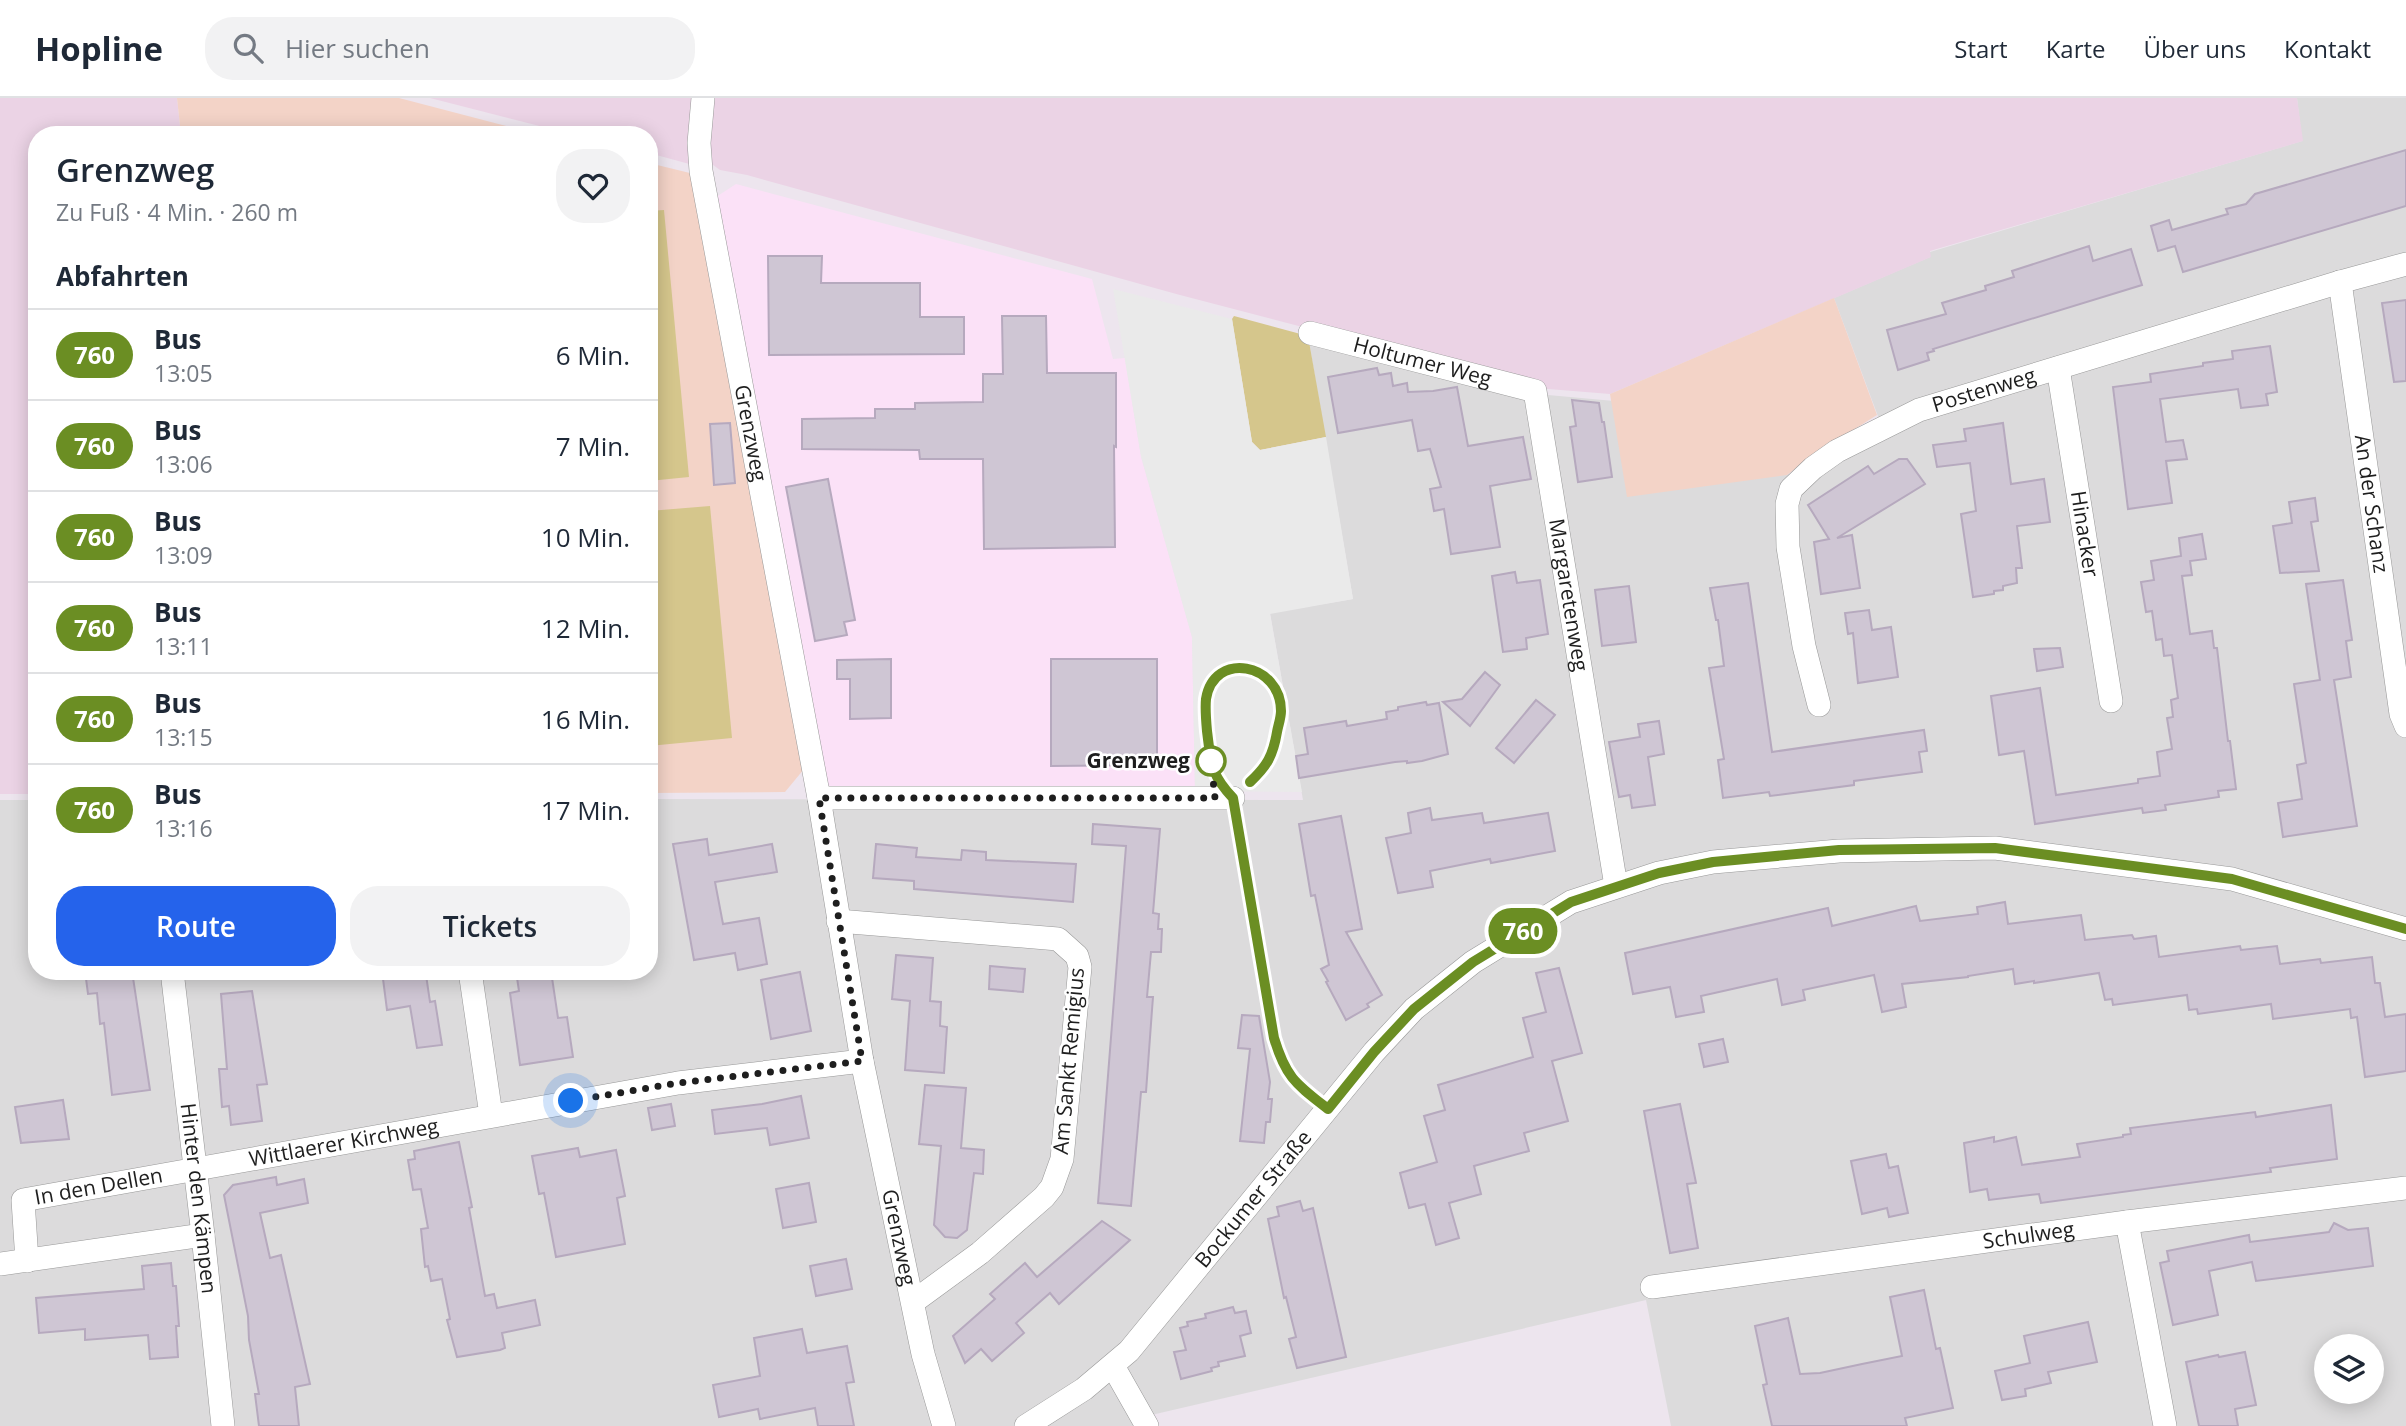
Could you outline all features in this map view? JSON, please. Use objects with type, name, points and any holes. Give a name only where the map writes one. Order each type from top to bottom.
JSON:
[{"type":"street","name":"Grenzweg","points":[[703,98],[699,143],[701,171],[819,798],[862,1061],[923,1354],[944,1426]]},
{"type":"street","name":"Postenweg","points":[[1819,705],[1804,646],[1788,547],[1787,504],[1791,489],[1837,451],[1919,411],[2406,264]]},
{"type":"street","name":"An der Schanz","points":[[2340,282],[2401,715],[2406,726]]},
{"type":"street","name":"Holtumer Weg","points":[[1310,333],[1535,391]]},
{"type":"street","name":"Hinacker","points":[[2058,368],[2111,701]]},
{"type":"street","name":"Margaretenweg","points":[[1535,391],[1615,886]]},
{"type":"street","points":[[819,798],[1233,798]]},
{"type":"street","name":"Bockumer Straße","points":[[1026,1426],[1084,1389],[1129,1351],[1374,1052],[1414,1009],[1473,962],[1571,902],[1615,886],[1659,873],[1713,862],[1839,850],[1995,848],[2232,879],[2406,929]]},
{"type":"street","name":"Am Sankt Remigius","points":[[838,921],[1058,939],[1077,956],[1080,967],[1062,1159],[1052,1187],[980,1253],[913,1302]]},
{"type":"street","name":"Hinter den Kämpen","points":[[173,980],[223,1426]]},
{"type":"street","points":[[471,980],[491,1115]]},
{"type":"street","name":"Wittlaerer Kirchweg","points":[[195,1168],[678,1083],[862,1061]]},
{"type":"street","name":"In den Dellen","points":[[27,1261],[23,1200],[195,1168]]},
{"type":"street","name":"Schulweg","points":[[1652,1287],[2127,1222],[2406,1188]]},
{"type":"street","points":[[2127,1222],[2165,1426]]},
{"type":"street","points":[[0,1264],[203,1235]]},
{"type":"street","points":[[1113,1366],[1147,1426]]},
{"type":"shaded area","points":[[0,98],[177,98],[180,126],[28,126],[28,794],[0,794]]},
{"type":"shaded area","points":[[177,98],[399,98],[506,126],[180,126]]},
{"type":"shaded area","points":[[430,98],[699,98],[693,165],[658,155],[658,126],[540,126]]},
{"type":"shaded area","points":[[707,98],[2297,98],[2303,141],[1930,251],[1931,257],[1610,394],[1536,388],[1180,295],[747,175],[720,170],[709,162]]},
{"type":"shaded area","points":[[2297,98],[2406,98],[2406,1426],[1671,1426],[1646,1300],[1147,1416],[1136,1426],[0,1426],[0,800],[28,800],[28,980],[658,980],[658,799],[1303,800],[1270,613],[1353,599],[1308,336],[1537,394],[1614,401],[1763,477],[1791,474],[1879,419],[1834,298],[1930,257],[1930,252],[2302,141]]},
{"type":"shaded area","points":[[658,165],[698,175],[809,763],[785,792],[658,793]]},
{"type":"shaded area","points":[[736,184],[1092,279],[1113,359],[1125,358],[1141,457],[1192,637],[1195,791],[836,792],[823,783],[713,199]]},
{"type":"shaded area","points":[[658,210],[664,210],[689,477],[658,480]]},
{"type":"shaded area","points":[[1113,289],[1232,319],[1252,442],[1260,450],[1326,437],[1353,599],[1270,614],[1302,792],[1195,791],[1192,637],[1141,456]]},
{"type":"shaded area","points":[[1834,298],[1877,415],[1787,475],[1627,497],[1610,394]]},
{"type":"shaded area","points":[[1234,316],[1308,336],[1326,437],[1260,450],[1252,442],[1232,319]]},
{"type":"shaded area","points":[[710,506],[732,738],[658,745],[658,510]]},
{"type":"building","points":[[2406,150],[2406,206],[2183,272],[2175,246],[2158,251],[2151,226],[2169,220],[2172,230],[2228,214],[2226,209],[2246,204],[2255,194]]},
{"type":"building","points":[[2089,246],[2093,261],[2131,249],[2142,285],[1933,349],[1934,351],[1927,353],[1929,360],[1898,370],[1887,330],[1946,314],[1942,303],[1986,290],[1985,286],[2014,277],[2012,271]]},
{"type":"building","points":[[768,256],[822,256],[821,283],[920,283],[920,317],[964,317],[964,354],[769,355]]},
{"type":"building","points":[[2406,300],[2406,381],[2394,382],[2382,303]]},
{"type":"building","points":[[1002,316],[1046,316],[1047,373],[1116,373],[1115,547],[984,549],[983,459],[920,459],[919,450],[802,449],[802,419],[875,418],[875,409],[915,409],[915,403],[983,402],[983,374],[1003,374]]},
{"type":"building","points":[[2270,346],[2277,392],[2266,394],[2268,405],[2241,408],[2238,389],[2160,399],[2166,442],[2183,440],[2187,459],[2166,461],[2172,503],[2128,509],[2113,387],[2151,382],[2150,374],[2233,359],[2232,351]]},
{"type":"building","points":[[1377,368],[1379,375],[1391,373],[1393,386],[1407,383],[1408,392],[1457,387],[1468,446],[1523,437],[1531,479],[1490,486],[1500,547],[1451,554],[1444,509],[1434,511],[1430,489],[1441,487],[1430,449],[1418,451],[1412,420],[1338,433],[1328,377]]},
{"type":"building","points":[[1572,400],[1599,403],[1612,477],[1578,482],[1570,427],[1576,426]]},
{"type":"building","points":[[730,423],[735,483],[714,485],[710,424]]},
{"type":"building","points":[[2003,423],[2011,484],[2044,479],[2050,522],[2017,526],[2022,568],[2016,568],[2017,583],[2003,586],[2003,590],[1994,591],[1994,594],[1973,597],[1961,514],[1976,511],[1970,463],[1937,467],[1933,445],[1966,441],[1964,429]]},
{"type":"building","points":[[1899,459],[1907,459],[1925,484],[1837,538],[1852,535],[1860,588],[1821,594],[1814,542],[1829,539],[1808,505],[1868,466],[1874,474]]},
{"type":"building","points":[[828,479],[855,620],[844,622],[847,635],[815,641],[786,487]]},
{"type":"building","points":[[2315,498],[2318,521],[2311,522],[2319,571],[2280,573],[2273,526],[2292,523],[2289,502]]},
{"type":"building","points":[[2202,534],[2206,559],[2190,561],[2192,575],[2182,576],[2190,634],[2212,631],[2214,648],[2217,648],[2236,789],[2218,791],[2219,797],[2165,805],[2166,810],[2143,813],[2142,808],[2035,824],[2024,751],[1999,755],[1991,696],[2040,688],[2056,795],[2138,783],[2138,779],[2160,776],[2157,752],[2172,749],[2167,718],[2173,717],[2171,700],[2178,698],[2172,655],[2164,656],[2162,639],[2156,640],[2152,611],[2146,612],[2141,582],[2154,580],[2151,561],[2181,556],[2179,538]]},
{"type":"building","points":[[1515,572],[1517,583],[1540,580],[1548,634],[1526,638],[1527,649],[1503,652],[1492,576]]},
{"type":"building","points":[[2343,580],[2352,640],[2346,641],[2351,677],[2334,680],[2357,826],[2283,837],[2278,803],[2302,799],[2297,765],[2306,763],[2294,684],[2320,680],[2306,584]]},
{"type":"building","points":[[1748,583],[1772,752],[1924,730],[1927,751],[1919,752],[1922,772],[1854,781],[1854,785],[1770,796],[1769,792],[1723,798],[1718,760],[1724,759],[1709,668],[1724,666],[1718,620],[1710,588]]},
{"type":"building","points":[[1629,586],[1636,642],[1602,646],[1595,590]]},
{"type":"building","points":[[1869,610],[1872,630],[1891,627],[1898,677],[1858,683],[1853,633],[1848,634],[1845,613]]},
{"type":"building","points":[[2060,648],[2063,667],[2037,671],[2034,649]]},
{"type":"building","points":[[891,659],[891,718],[850,719],[850,679],[837,679],[837,660]]},
{"type":"building","points":[[1051,659],[1157,659],[1157,765],[1051,766]]},
{"type":"building","points":[[1485,672],[1500,685],[1470,726],[1443,702],[1462,699]]},
{"type":"building","points":[[1536,700],[1555,715],[1514,763],[1496,748]]},
{"type":"building","points":[[1426,702],[1427,705],[1439,703],[1448,754],[1422,761],[1395,762],[1299,778],[1296,756],[1308,754],[1304,728],[1346,721],[1347,726],[1387,719],[1386,712]]},
{"type":"building","points":[[1659,721],[1664,754],[1648,757],[1655,805],[1632,808],[1630,795],[1619,797],[1609,742],[1640,737],[1638,724]]},
{"type":"building","points":[[1430,808],[1432,820],[1482,813],[1484,823],[1548,813],[1555,851],[1491,863],[1490,859],[1430,871],[1433,887],[1398,893],[1386,838],[1411,833],[1408,813]]},
{"type":"building","points":[[1341,816],[1362,929],[1346,932],[1382,995],[1367,1004],[1369,1007],[1346,1020],[1321,969],[1329,965],[1315,895],[1311,896],[1299,824]]},
{"type":"building","points":[[1093,824],[1160,829],[1153,913],[1159,914],[1158,929],[1162,929],[1161,952],[1151,952],[1147,997],[1153,997],[1146,1092],[1141,1092],[1131,1206],[1098,1203],[1126,846],[1092,844]]},
{"type":"building","points":[[707,839],[709,855],[772,844],[777,872],[715,882],[723,924],[759,918],[767,964],[738,970],[735,953],[694,960],[673,844]]},
{"type":"building","points":[[876,844],[917,848],[916,857],[961,860],[962,850],[986,852],[986,860],[1076,864],[1073,902],[914,889],[914,881],[873,878]]},
{"type":"building","points":[[2005,902],[2008,924],[2081,915],[2085,940],[2132,935],[2134,939],[2156,936],[2159,957],[2240,946],[2241,950],[2277,946],[2280,964],[2320,959],[2321,963],[2372,957],[2375,983],[2380,983],[2385,1017],[2406,1014],[2406,1071],[2365,1077],[2357,1017],[2351,1018],[2350,1009],[2273,1019],[2271,1004],[2198,1014],[2197,1009],[2189,1010],[2187,995],[2113,1005],[2112,999],[2105,1000],[2099,973],[2015,984],[2013,969],[1902,984],[1906,1007],[1882,1012],[1874,975],[1803,990],[1805,1000],[1782,1005],[1777,979],[1701,996],[1704,1012],[1676,1017],[1670,987],[1633,994],[1625,953],[1828,908],[1832,926],[1916,906],[1920,921],[1978,914],[1977,907]]},
{"type":"building","points":[[896,955],[933,958],[930,1001],[941,1002],[940,1026],[947,1027],[944,1073],[905,1070],[910,1001],[892,999]]},
{"type":"building","points":[[990,966],[1025,969],[1023,992],[989,989]]},
{"type":"building","points":[[1559,968],[1582,1053],[1552,1061],[1568,1121],[1524,1133],[1529,1151],[1474,1166],[1481,1194],[1449,1203],[1459,1238],[1436,1245],[1425,1204],[1409,1208],[1400,1173],[1437,1162],[1424,1116],[1445,1110],[1438,1085],[1533,1057],[1523,1018],[1546,1012],[1536,973]]},
{"type":"building","points":[[800,972],[811,1031],[771,1039],[761,980]]},
{"type":"building","points":[[86,980],[133,980],[150,1090],[112,1095],[104,1023],[100,1024],[97,993],[88,994]]},
{"type":"building","points":[[383,980],[427,980],[430,1002],[435,1001],[442,1045],[417,1048],[410,1006],[387,1010]]},
{"type":"building","points":[[517,980],[552,980],[558,1018],[567,1017],[573,1057],[520,1065],[510,993],[519,991]]},
{"type":"building","points":[[252,991],[267,1084],[257,1085],[262,1121],[231,1125],[229,1106],[222,1107],[219,1069],[227,1069],[221,994]]},
{"type":"building","points":[[1242,1015],[1259,1016],[1270,1082],[1268,1099],[1272,1099],[1270,1122],[1266,1122],[1264,1143],[1240,1141],[1250,1049],[1238,1048]]},
{"type":"building","points":[[1723,1039],[1728,1062],[1704,1067],[1699,1044]]},
{"type":"building","points":[[925,1085],[966,1088],[961,1148],[984,1150],[983,1174],[974,1173],[967,1230],[957,1238],[945,1237],[934,1225],[941,1146],[919,1144]]},
{"type":"building","points":[[801,1096],[809,1138],[770,1145],[767,1128],[715,1134],[712,1110]]},
{"type":"building","points":[[63,1100],[69,1139],[21,1143],[15,1107]]},
{"type":"building","points":[[671,1104],[675,1126],[652,1130],[648,1108]]},
{"type":"building","points":[[1680,1104],[1696,1183],[1687,1184],[1698,1248],[1670,1253],[1644,1111]]},
{"type":"building","points":[[2331,1105],[2337,1159],[2270,1168],[2271,1172],[2041,1203],[2039,1194],[1989,1200],[1987,1189],[1970,1192],[1964,1143],[1994,1137],[1994,1142],[2016,1137],[2022,1165],[2080,1157],[2077,1144],[2123,1137],[2131,1134],[2130,1128],[2255,1112],[2256,1117]]},
{"type":"building","points":[[459,1142],[485,1296],[494,1294],[497,1308],[535,1300],[540,1325],[502,1333],[505,1348],[500,1350],[457,1357],[447,1320],[450,1319],[442,1279],[431,1281],[428,1266],[425,1267],[421,1229],[428,1228],[421,1189],[413,1190],[408,1160],[415,1159],[414,1151]]},
{"type":"building","points":[[578,1148],[580,1157],[616,1150],[625,1196],[617,1198],[625,1244],[556,1257],[544,1193],[539,1194],[532,1156]]},
{"type":"building","points":[[1886,1154],[1889,1168],[1898,1166],[1908,1213],[1889,1217],[1887,1208],[1862,1214],[1851,1161]]},
{"type":"building","points":[[276,1177],[277,1185],[304,1179],[308,1203],[260,1213],[270,1258],[281,1255],[310,1384],[295,1387],[299,1426],[259,1426],[255,1394],[259,1394],[249,1340],[248,1316],[224,1195],[233,1185]]},
{"type":"building","points":[[809,1183],[816,1222],[783,1228],[776,1189]]},
{"type":"building","points":[[1300,1201],[1303,1211],[1313,1208],[1346,1357],[1297,1368],[1289,1339],[1296,1337],[1286,1297],[1284,1298],[1268,1219],[1279,1216],[1277,1207]]},
{"type":"building","points":[[1102,1221],[1130,1240],[1059,1304],[1050,1293],[1016,1323],[1024,1333],[992,1361],[981,1349],[965,1363],[953,1336],[995,1299],[990,1294],[1025,1263],[1037,1277]]},
{"type":"building","points":[[2334,1223],[2348,1230],[2368,1228],[2373,1266],[2256,1281],[2252,1262],[2209,1271],[2218,1315],[2173,1325],[2160,1263],[2169,1261],[2167,1251],[2249,1235],[2250,1242],[2329,1232]]},
{"type":"building","points":[[846,1259],[852,1289],[816,1296],[810,1266]]},
{"type":"building","points":[[171,1263],[179,1326],[176,1326],[178,1357],[150,1359],[148,1335],[85,1340],[85,1329],[39,1333],[36,1298],[144,1289],[142,1266]]},
{"type":"building","points":[[1924,1290],[1936,1349],[1940,1348],[1953,1408],[1905,1418],[1907,1426],[1772,1426],[1763,1385],[1767,1384],[1755,1326],[1788,1318],[1800,1374],[1820,1373],[1902,1356],[1890,1297]]},
{"type":"building","points":[[1233,1307],[1235,1313],[1246,1311],[1251,1333],[1240,1336],[1245,1356],[1218,1362],[1219,1366],[1211,1368],[1212,1371],[1181,1379],[1174,1352],[1186,1350],[1180,1328],[1188,1326],[1187,1322],[1206,1318],[1205,1314]]},
{"type":"building","points":[[2088,1322],[2097,1362],[2048,1372],[2051,1383],[2025,1389],[2026,1396],[2002,1400],[1995,1371],[2030,1363],[2024,1336]]},
{"type":"building","points":[[802,1329],[807,1353],[847,1346],[854,1382],[846,1383],[854,1426],[818,1426],[815,1408],[760,1419],[758,1409],[719,1417],[713,1385],[760,1376],[754,1338]]},
{"type":"building","points":[[2245,1352],[2256,1405],[2235,1409],[2238,1426],[2199,1426],[2186,1362]]},
{"type":"bus line","name":"760","points":[[1250,782],[1266,767],[1276,738],[1281,711],[1276,687],[1260,671],[1241,667],[1231,669],[1214,680],[1206,696],[1205,716],[1211,762],[1219,783],[1233,798],[1278,1052],[1292,1078],[1328,1109],[1374,1052],[1414,1009],[1473,962],[1571,902],[1659,873],[1713,862],[1839,850],[1995,848],[2232,879],[2406,929]]},
{"type":"place","name":"Grenzweg","points":[[1211,761]]},
{"type":"route","points":[[571,1101],[678,1083],[862,1061],[819,798],[1215,798],[1211,761]]}]
